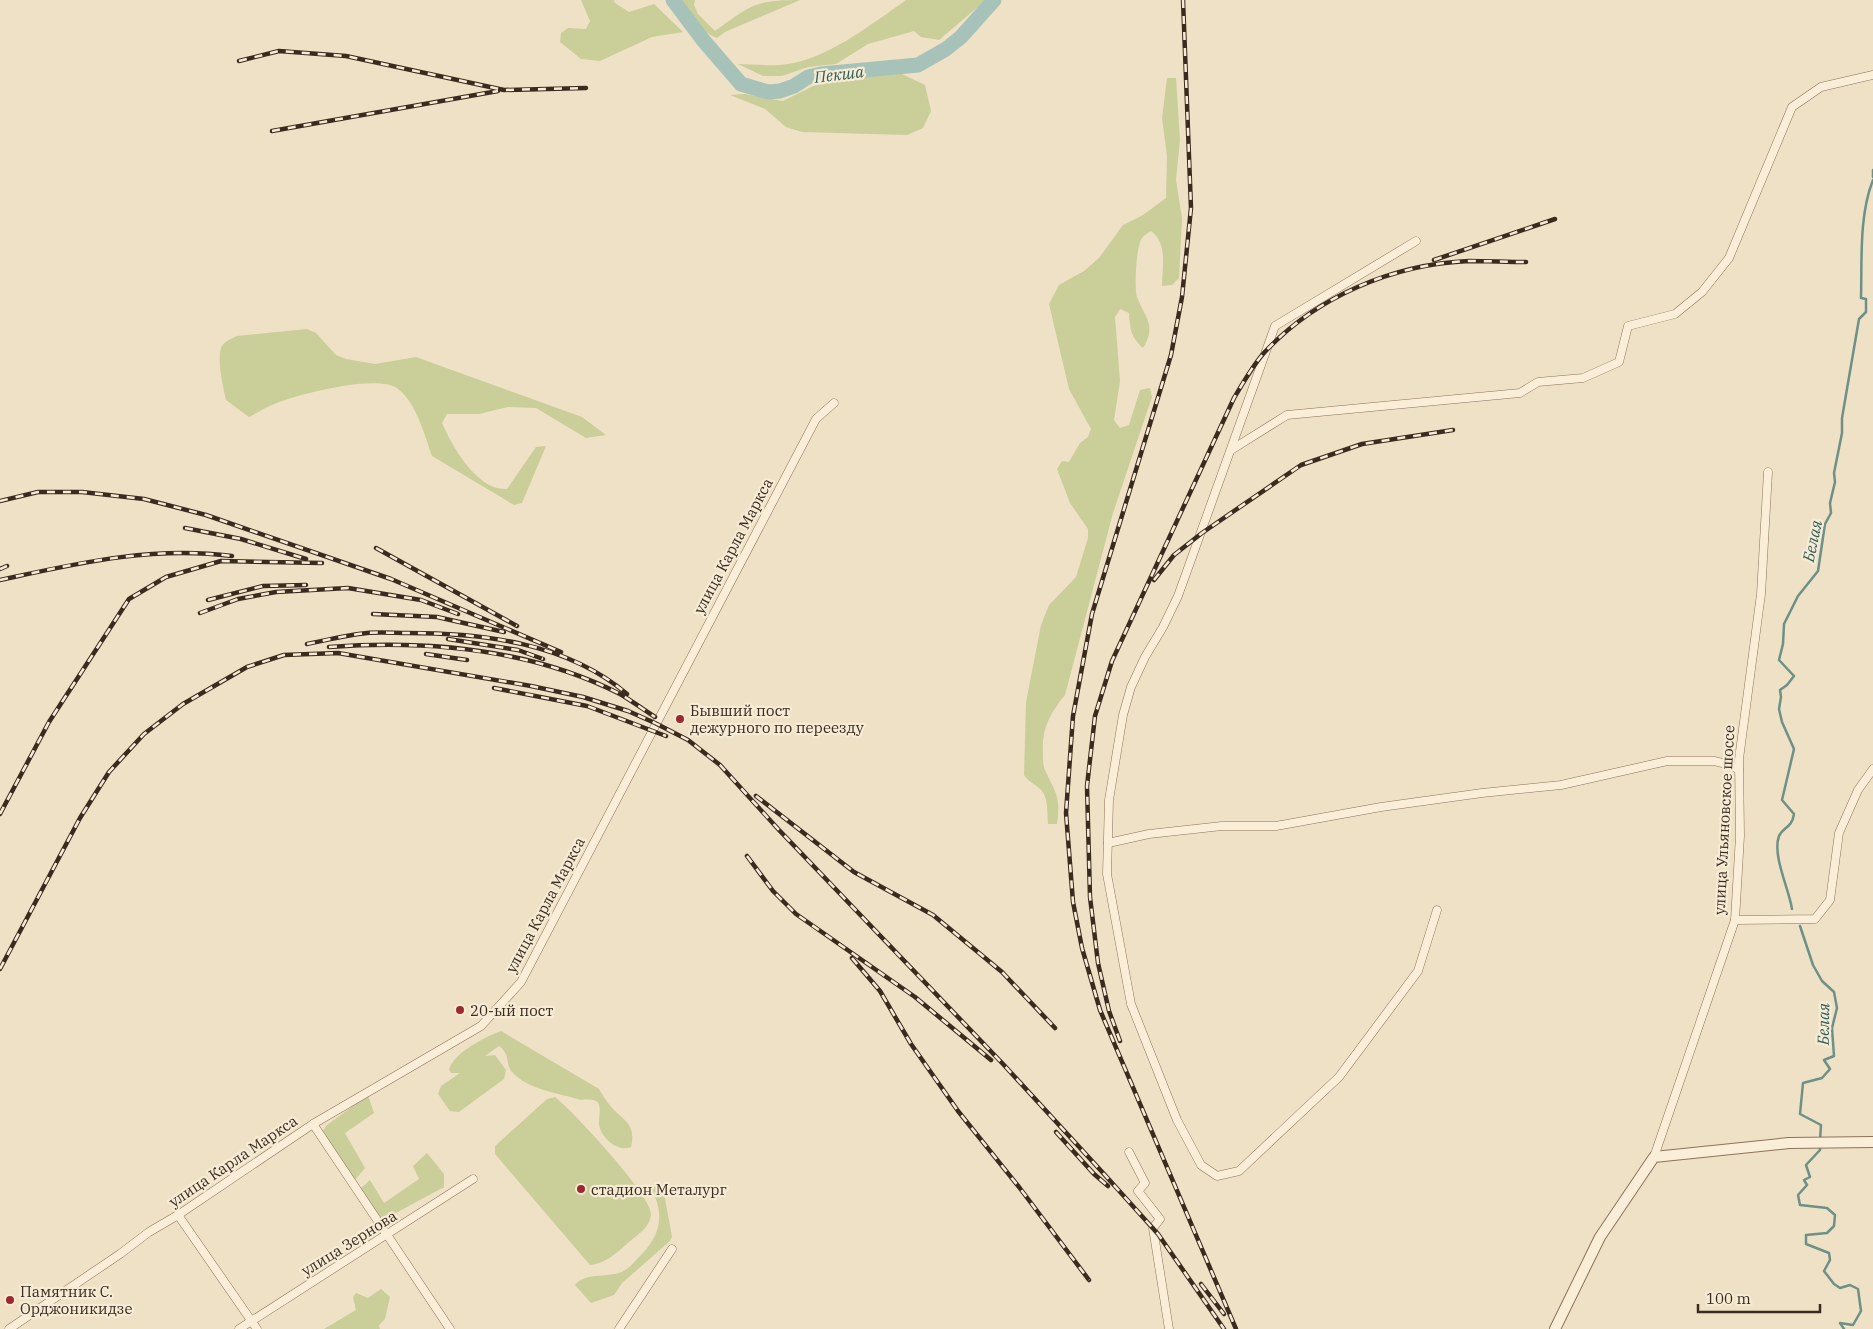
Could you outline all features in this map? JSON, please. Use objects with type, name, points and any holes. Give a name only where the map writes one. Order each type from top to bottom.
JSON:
[{"type":"street","points":[[1231,450],[1287,415],[1520,393],[1538,382],[1583,378],[1619,362],[1628,326],[1675,314],[1702,292],[1730,258],[1792,107],[1821,87],[1873,75]]},
{"type":"street","points":[[1416,241],[1274,326],[1178,596],[1163,627],[1145,657],[1126,705],[1112,773],[1107,874],[1131,1004],[1177,1120],[1201,1164],[1217,1176],[1239,1170],[1339,1077],[1418,971],[1436,910]]},
{"type":"street","name":"улица Карла Маркса","points":[[9,1329],[120,1254],[149,1232],[178,1215],[313,1124],[481,1026],[521,982],[816,419],[834,403]]},
{"type":"street","name":"улица Ульяновское шоссе","points":[[1555,1329],[1600,1237],[1654,1157],[1735,920],[1740,836],[1739,770],[1761,594],[1768,472]]},
{"type":"street","points":[[1108,843],[1149,834],[1222,826],[1276,826],[1482,793],[1553,786],[1667,761],[1714,761],[1731,765],[1739,770]]},
{"type":"street","points":[[1735,920],[1815,919],[1830,900],[1839,832],[1858,790],[1873,769]]},
{"type":"street","points":[[313,1124],[450,1329]]},
{"type":"street","points":[[1654,1157],[1788,1143],[1873,1142]]},
{"type":"street","points":[[1129,1152],[1145,1183],[1138,1191],[1160,1219],[1153,1228],[1169,1329]]},
{"type":"street","name":"улица Зернова","points":[[239,1329],[387,1236],[473,1179]]},
{"type":"street","points":[[178,1215],[257,1329]]},
{"type":"street","points":[[619,1329],[672,1249]]},
{"type":"green space","points":[[581,0],[614,0],[615,3],[629,12],[654,4],[683,32],[652,37],[600,61],[581,59],[560,42],[561,33],[568,28],[586,29],[590,21]]},
{"type":"green space","points":[[681,0],[695,0],[694,5],[698,14],[715,31],[737,15],[754,6],[773,1],[800,0],[725,32],[717,38],[710,35],[696,23]]},
{"type":"green space","points":[[906,0],[986,0],[939,40],[921,37],[914,31],[868,44],[836,64],[808,67],[782,76],[763,76],[738,64],[780,65],[813,57],[847,40]]},
{"type":"green space","points":[[900,73],[925,85],[931,111],[923,128],[907,135],[802,132],[786,127],[765,109],[730,95],[745,94],[783,101],[827,79]]},
{"type":"green space","points":[[1167,78],[1176,78],[1180,140],[1176,180],[1182,218],[1179,278],[1172,285],[1162,286],[1163,256],[1160,242],[1151,231],[1145,235],[1138,250],[1136,276],[1137,297],[1149,327],[1147,340],[1143,348],[1132,333],[1129,313],[1120,309],[1115,317],[1120,381],[1114,420],[1120,428],[1129,425],[1140,390],[1150,388],[1152,397],[1113,513],[1065,695],[1051,715],[1043,737],[1043,764],[1058,801],[1057,824],[1048,824],[1047,805],[1044,795],[1024,775],[1026,702],[1041,625],[1049,605],[1076,577],[1088,538],[1088,529],[1070,503],[1057,469],[1062,461],[1069,462],[1080,443],[1088,437],[1091,429],[1069,389],[1049,304],[1059,285],[1084,271],[1099,258],[1123,225],[1143,215],[1166,198],[1167,156],[1162,118]]},
{"type":"green space","points":[[307,329],[316,333],[336,355],[346,359],[375,364],[416,357],[582,417],[606,435],[586,438],[536,408],[508,407],[479,414],[447,414],[442,423],[459,455],[476,475],[496,488],[507,489],[536,447],[546,446],[522,503],[514,505],[432,456],[419,420],[410,402],[398,389],[388,385],[373,383],[355,384],[317,391],[272,405],[249,417],[226,400],[221,374],[220,353],[222,346],[226,342],[237,336]]},
{"type":"green space","points":[[501,1031],[599,1089],[608,1103],[630,1127],[632,1132],[631,1147],[621,1148],[606,1139],[600,1129],[600,1109],[597,1102],[554,1093],[526,1083],[512,1072],[507,1056],[499,1046],[485,1056],[495,1055],[506,1070],[504,1079],[459,1112],[450,1111],[438,1094],[441,1086],[460,1073],[451,1073],[449,1069],[452,1063],[471,1046]]},
{"type":"green space","points":[[368,1095],[374,1113],[345,1133],[365,1168],[355,1180],[322,1132],[327,1125]]},
{"type":"green space","name":"стадион Металург","points":[[555,1097],[593,1135],[625,1172],[648,1204],[651,1214],[646,1227],[639,1234],[611,1257],[596,1264],[590,1265],[495,1154],[495,1146],[547,1099]]},
{"type":"green space","points":[[427,1153],[444,1174],[444,1187],[383,1220],[359,1190],[370,1180],[384,1203],[419,1179],[413,1166]]},
{"type":"green space","points":[[655,1186],[663,1188],[672,1237],[670,1241],[622,1283],[614,1295],[591,1303],[575,1285],[579,1281],[589,1277],[624,1271],[631,1266],[651,1243],[658,1227],[659,1219],[659,1210],[652,1190]]},
{"type":"green space","points":[[381,1289],[390,1297],[385,1319],[379,1325],[380,1329],[324,1329],[356,1310],[353,1297],[356,1293],[368,1298]]},
{"type":"waterway","name":"Пекша","points":[[673,0],[703,40],[741,84],[768,92],[780,91],[794,86],[808,77],[821,74],[918,65],[946,49],[961,37],[994,0]]},
{"type":"waterway","name":"Белая","points":[[1873,170],[1873,177]]},
{"type":"waterway","name":"Белая","points":[[1792,909],[1779,862],[1777,844],[1779,836],[1789,825],[1794,814],[1782,800],[1794,749],[1782,722],[1779,709],[1780,690],[1794,676],[1779,660],[1783,644],[1784,624],[1798,596],[1818,571],[1825,524],[1831,513],[1830,503],[1835,482],[1834,473],[1859,319],[1866,312],[1866,299],[1861,298],[1862,238],[1865,208],[1873,180]]},
{"type":"waterway","name":"Белая","points":[[1800,926],[1813,965],[1822,981],[1834,992],[1837,1008],[1832,1028],[1834,1056],[1824,1060],[1830,1069],[1822,1078],[1803,1083],[1800,1114],[1821,1125],[1820,1140]]},
{"type":"waterway","name":"Белая","points":[[1820,1145],[1820,1150],[1806,1165],[1810,1177],[1804,1180],[1807,1185],[1798,1195],[1800,1205],[1827,1208],[1835,1215],[1834,1226],[1827,1233],[1806,1235],[1806,1244],[1829,1253],[1830,1260],[1824,1271],[1834,1284],[1840,1288],[1850,1285],[1858,1289],[1861,1311],[1853,1325],[1840,1323],[1844,1329]]},
{"type":"railway","points":[[1183,0],[1191,208],[1182,297],[1171,355],[1092,614],[1073,716],[1066,813],[1073,902],[1082,948],[1100,1010],[1236,1329]]},
{"type":"railway","points":[[239,61],[279,51],[346,56],[504,90],[586,88]]},
{"type":"railway","points":[[272,131],[498,91]]},
{"type":"railway","points":[[1434,260],[1555,219]]},
{"type":"railway","points":[[1120,1041],[1109,1011],[1098,963],[1090,897],[1087,786],[1095,716],[1112,661],[1234,398],[1259,359],[1284,334],[1306,316],[1331,300],[1357,287],[1412,269],[1440,264],[1469,261],[1526,262]]},
{"type":"railway","points":[[1154,580],[1174,555],[1202,533],[1301,465],[1362,444],[1453,430]]},
{"type":"railway","points":[[0,501],[38,492],[82,492],[144,499],[206,515],[391,579],[561,652]]},
{"type":"railway","points":[[185,528],[241,539],[306,559]]},
{"type":"railway","points":[[376,548],[517,626]]},
{"type":"railway","points":[[0,580],[115,558],[173,553],[232,556]]},
{"type":"railway","points":[[0,814],[49,722],[129,599],[166,577],[221,561],[322,563]]},
{"type":"railway","points":[[0,569],[7,566]]},
{"type":"railway","points":[[208,600],[263,586],[306,585]]},
{"type":"railway","points":[[200,613],[238,599],[276,592],[348,588],[421,600],[458,614]]},
{"type":"railway","points":[[373,614],[437,617],[504,632]]},
{"type":"railway","points":[[307,644],[372,633],[466,635],[495,639],[524,644],[578,663],[603,677],[627,694]]},
{"type":"railway","points":[[448,639],[518,650],[543,659]]},
{"type":"railway","points":[[329,647],[366,645],[440,647],[478,651],[515,658],[551,667],[586,679],[620,694],[655,717]]},
{"type":"railway","points":[[0,969],[80,818],[109,772],[144,734],[183,704],[247,667],[284,655],[338,653],[531,686],[583,697],[628,711],[655,723],[688,740],[720,765],[779,830],[1003,1064],[1158,1234],[1224,1329]]},
{"type":"railway","points":[[426,654],[467,660]]},
{"type":"railway","points":[[494,688],[587,706],[666,736]]},
{"type":"railway","points":[[756,796],[854,872],[933,915],[1002,972],[1055,1028]]},
{"type":"railway","points":[[747,856],[773,891],[796,914],[915,997],[991,1060]]},
{"type":"railway","points":[[852,958],[880,991],[911,1044],[958,1111],[1019,1187],[1089,1280]]},
{"type":"railway","points":[[1056,1132],[1094,1174],[1108,1186]]},
{"type":"railway","points":[[1201,1284],[1224,1314]]},
{"type":"place","name":"Бывший пост дежурного по переезду","points":[[680,719]]},
{"type":"place","name":"20-ый пост","points":[[460,1010]]},
{"type":"place","name":"стадион Металург","points":[[581,1189]]},
{"type":"place","name":"Памятник С. Орджоникидзе","points":[[10,1300]]}]
